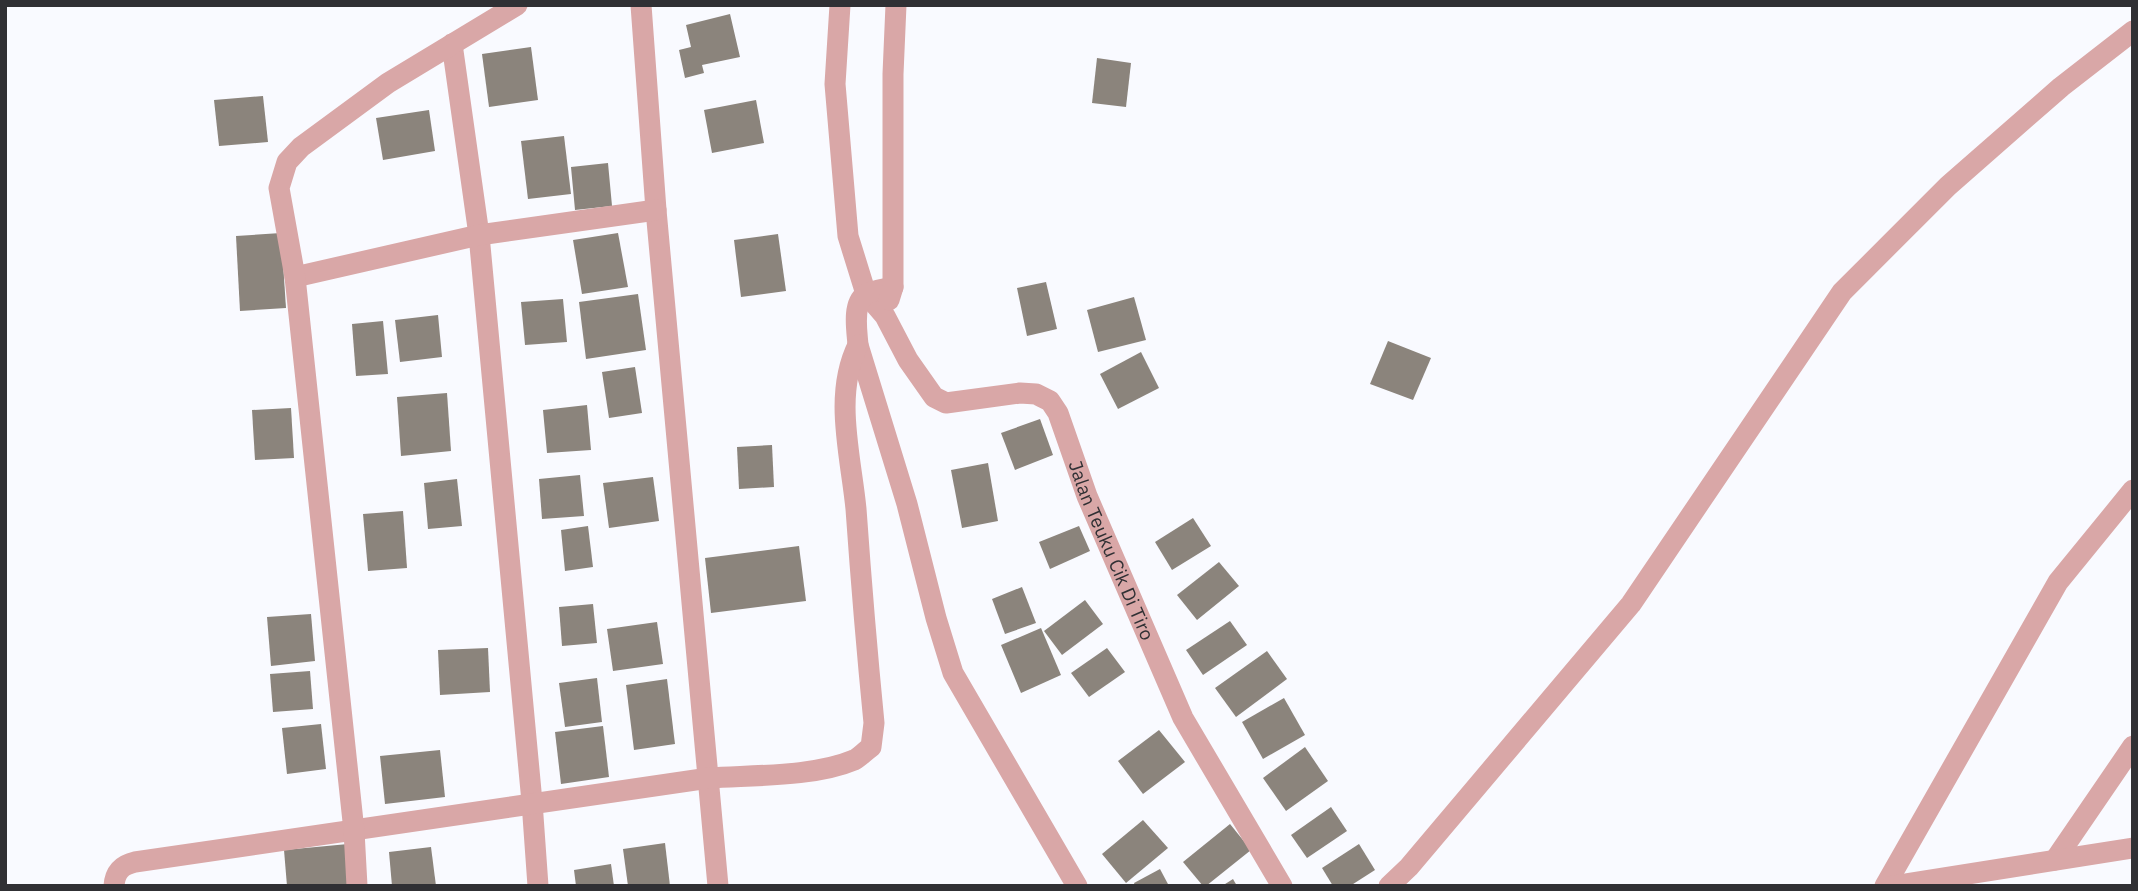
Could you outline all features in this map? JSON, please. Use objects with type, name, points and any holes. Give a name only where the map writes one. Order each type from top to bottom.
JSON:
[{"type":"street","points":[[357,886],[354,831],[295,277],[279,188],[287,162],[301,147],[388,83],[517,5]]},
{"type":"street","points":[[641,5],[656,210],[718,886]]},
{"type":"street","name":"Jalan Teuku Cik Di Tiro","points":[[841,5],[835,84],[848,236],[866,294],[885,316],[908,360],[934,397],[946,402],[1020,393],[1036,394],[1050,401],[1058,413],[1087,496],[1183,718],[1283,886]]},
{"type":"street","points":[[885,316],[893,286],[892,75],[896,5]]},
{"type":"street","points":[[1389,886],[1418,857],[1631,604],[1842,292],[1948,186],[2061,87],[2133,31]]},
{"type":"street","points":[[452,44],[479,235],[538,886]]},
{"type":"street","points":[[295,277],[479,235],[656,210]]},
{"type":"street","points":[[893,286],[866,294],[859,302],[856,319],[858,345],[907,504],[936,618],[953,673],[1076,886]]},
{"type":"street","points":[[114,886],[117,872],[125,864],[532,802],[709,778],[830,768],[856,759],[871,747],[874,723],[846,422],[846,387],[850,360],[858,345]]},
{"type":"street","points":[[1885,886],[2058,582],[2133,490]]},
{"type":"street","points":[[2055,860],[2133,746]]},
{"type":"street","points":[[1892,886],[2133,848]]},
{"type":"building","points":[[730,14],[740,57],[702,65],[704,73],[685,78],[679,50],[691,47],[686,25]]},
{"type":"building","points":[[531,47],[538,100],[489,107],[482,54]]},
{"type":"building","points":[[1097,58],[1131,63],[1126,107],[1092,103]]},
{"type":"building","points":[[263,96],[268,142],[219,146],[214,100]]},
{"type":"building","points":[[756,100],[764,143],[712,153],[704,110]]},
{"type":"building","points":[[429,110],[435,151],[383,160],[376,118]]},
{"type":"building","points":[[564,136],[571,194],[528,199],[521,141]]},
{"type":"building","points":[[608,163],[612,206],[575,210],[571,167]]},
{"type":"building","points":[[281,233],[286,308],[240,311],[236,236]]},
{"type":"building","points":[[618,233],[628,287],[582,294],[573,240]]},
{"type":"building","points":[[778,234],[786,291],[741,297],[734,240]]},
{"type":"building","points":[[1046,282],[1057,329],[1027,336],[1017,288]]},
{"type":"building","points":[[638,294],[646,350],[586,359],[579,302]]},
{"type":"building","points":[[1134,297],[1146,340],[1098,352],[1087,310]]},
{"type":"building","points":[[563,299],[567,342],[525,345],[521,302]]},
{"type":"building","points":[[438,315],[442,357],[400,362],[395,320]]},
{"type":"building","points":[[383,321],[388,374],[356,376],[352,324]]},
{"type":"building","points":[[1388,341],[1431,358],[1413,400],[1370,384]]},
{"type":"building","points":[[1141,352],[1159,388],[1118,409],[1100,374]]},
{"type":"building","points":[[635,367],[642,413],[609,418],[602,372]]},
{"type":"building","points":[[447,393],[451,451],[401,456],[397,397]]},
{"type":"building","points":[[587,405],[591,450],[547,453],[543,410]]},
{"type":"building","points":[[291,408],[294,458],[255,460],[252,410]]},
{"type":"building","points":[[1040,419],[1053,455],[1015,470],[1001,433]]},
{"type":"building","points":[[772,445],[774,487],[739,489],[737,447]]},
{"type":"building","points":[[988,463],[998,521],[962,528],[951,470]]},
{"type":"building","points":[[580,475],[584,516],[542,519],[539,479]]},
{"type":"building","points":[[653,477],[659,521],[609,528],[603,483]]},
{"type":"building","points":[[457,479],[462,526],[428,529],[424,483]]},
{"type":"building","points":[[403,511],[407,568],[368,571],[363,514]]},
{"type":"building","points":[[1193,518],[1211,546],[1172,570],[1155,542]]},
{"type":"building","points":[[588,526],[593,567],[565,571],[561,530]]},
{"type":"building","points":[[1079,526],[1090,551],[1050,569],[1039,542]]},
{"type":"building","points":[[799,546],[806,601],[711,613],[705,558]]},
{"type":"building","points":[[1219,562],[1239,586],[1197,620],[1177,595]]},
{"type":"building","points":[[1022,587],[1036,623],[1005,634],[992,599]]},
{"type":"building","points":[[1085,600],[1103,624],[1062,655],[1044,631]]},
{"type":"building","points":[[593,604],[597,643],[562,646],[559,607]]},
{"type":"building","points":[[311,614],[315,661],[271,666],[267,617]]},
{"type":"building","points":[[1230,621],[1247,645],[1203,675],[1186,650]]},
{"type":"building","points":[[657,622],[663,664],[613,671],[607,629]]},
{"type":"building","points":[[1041,628],[1061,675],[1021,693],[1001,645]]},
{"type":"building","points":[[488,648],[490,692],[440,695],[438,650]]},
{"type":"building","points":[[1107,648],[1125,672],[1089,697],[1071,673]]},
{"type":"building","points":[[1267,651],[1287,679],[1236,717],[1215,688]]},
{"type":"building","points":[[310,671],[313,709],[273,712],[270,674]]},
{"type":"building","points":[[597,678],[602,722],[565,727],[559,683]]},
{"type":"building","points":[[667,679],[675,744],[634,750],[626,685]]},
{"type":"building","points":[[1284,698],[1305,735],[1263,759],[1242,722]]},
{"type":"building","points":[[321,724],[326,769],[287,774],[282,728]]},
{"type":"building","points":[[603,726],[609,777],[561,784],[555,732]]},
{"type":"building","points":[[1159,730],[1185,762],[1143,794],[1118,761]]},
{"type":"building","points":[[1305,747],[1328,781],[1286,811],[1263,778]]},
{"type":"building","points":[[440,750],[445,797],[385,804],[380,756]]},
{"type":"building","points":[[1331,807],[1347,831],[1307,858],[1291,835]]},
{"type":"building","points":[[1143,820],[1168,848],[1126,883],[1102,854]]},
{"type":"building","points":[[1230,824],[1251,850],[1203,886],[1183,862]]},
{"type":"building","points":[[665,843],[670,886],[628,886],[623,849]]},
{"type":"building","points":[[348,844],[352,886],[287,886],[284,850]]},
{"type":"building","points":[[1359,844],[1375,870],[1350,886],[1333,886],[1322,868]]},
{"type":"building","points":[[431,847],[436,886],[392,886],[389,852]]},
{"type":"building","points":[[611,864],[614,886],[576,886],[574,870]]},
{"type":"building","points":[[1160,869],[1169,886],[1135,886],[1134,883]]},
{"type":"building","points":[[1233,879],[1237,886],[1222,886]]}]
